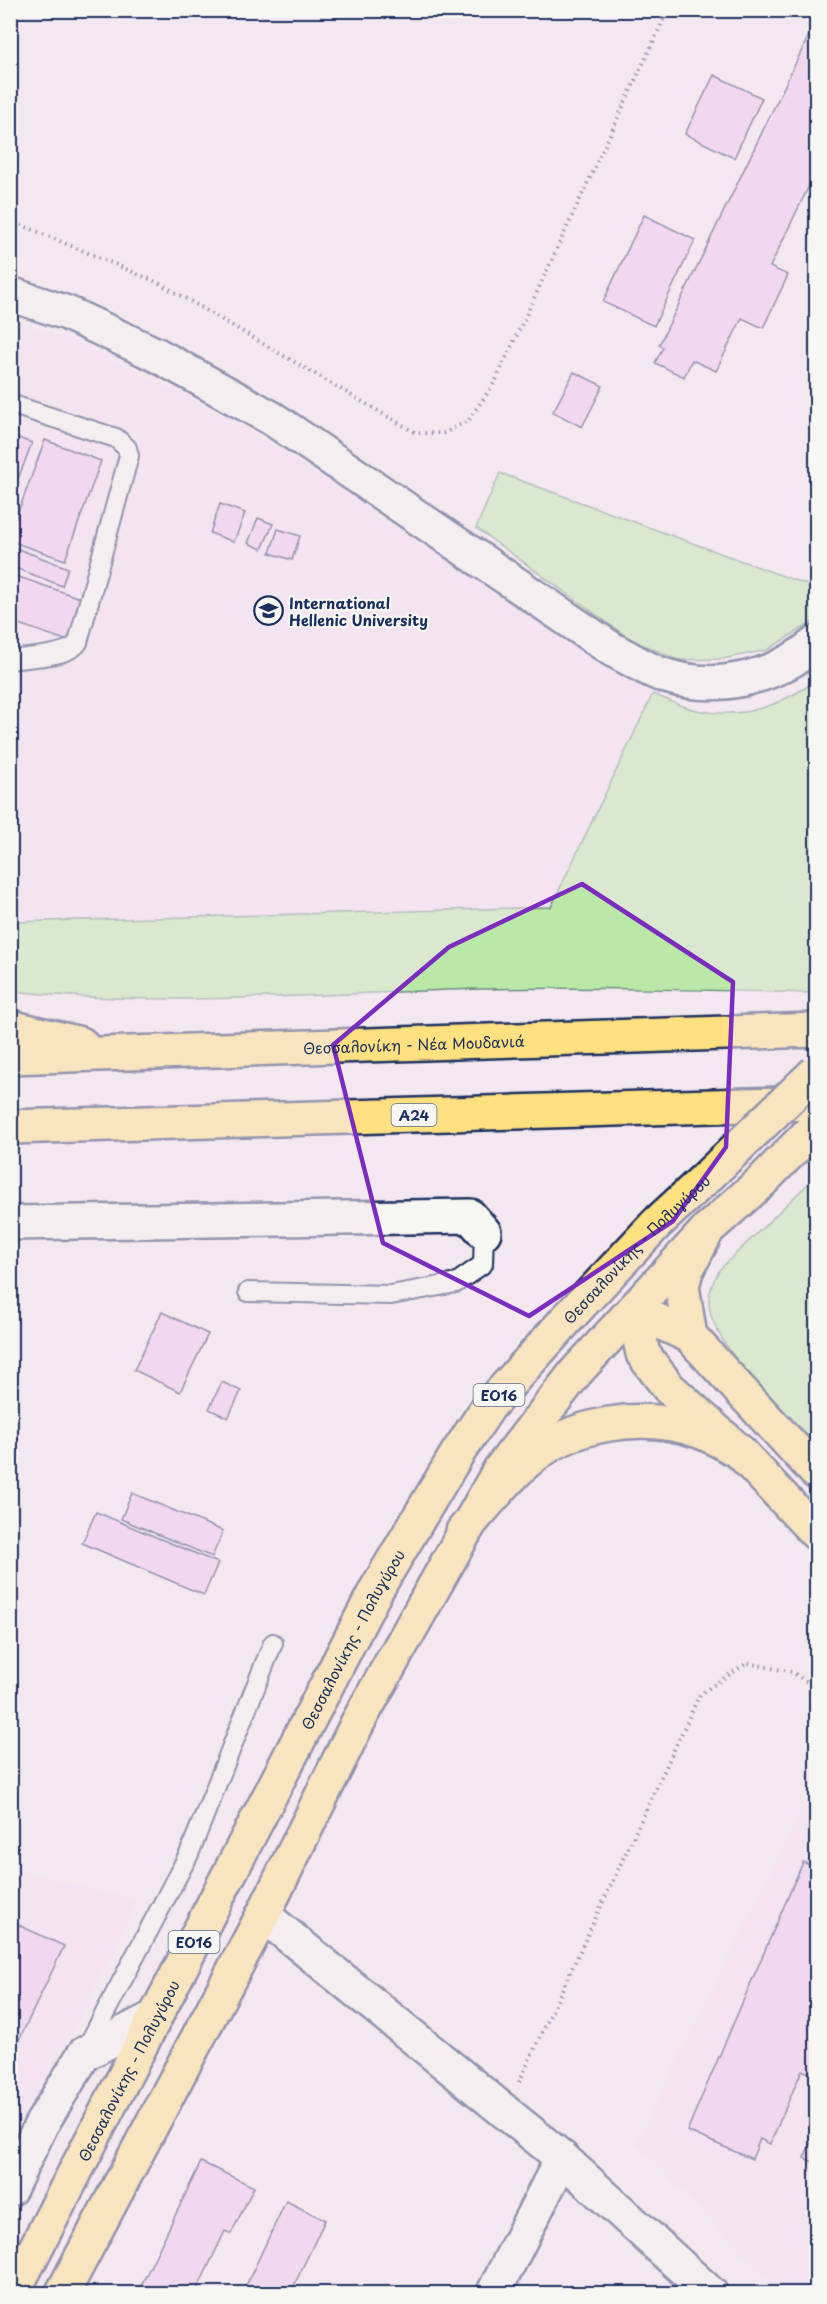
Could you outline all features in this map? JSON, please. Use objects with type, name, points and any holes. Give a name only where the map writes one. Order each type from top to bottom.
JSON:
[{"type":"main road","points":[[10,1027],[124,1054]]},
{"type":"main road","name":"Θεσσαλονίκη - Νέα Μουδανιά","points":[[10,1058],[816,1030]]},
{"type":"main road","name":"Θεσσαλονίκης - Πολυγύρου","points":[[12,2294],[387,1571],[457,1454],[489,1406],[656,1224],[816,1072]]},
{"type":"main road","name":"Α24","points":[[10,1128],[816,1103]]},
{"type":"main road","name":"ΕΟ16","points":[[62,2294],[263,1915],[358,1722],[463,1531],[506,1462],[576,1372],[708,1229],[761,1182],[816,1126]]},
{"type":"main road","points":[[656,1224],[641,1264],[634,1310],[643,1354],[669,1388],[740,1452],[816,1533]]},
{"type":"main road","points":[[690,1336],[682,1286],[686,1271],[708,1229]]},
{"type":"main road","points":[[566,1320],[634,1310],[690,1336],[816,1472]]},
{"type":"main road","points":[[463,1531],[526,1462],[565,1437],[609,1423],[654,1421],[688,1428],[699,1431],[740,1452]]},
{"type":"street","points":[[10,294],[67,313],[157,355],[273,419],[612,650],[665,676],[713,684],[764,675],[816,643]]},
{"type":"street","points":[[10,1223],[470,1216],[484,1232]]},
{"type":"street","points":[[263,1915],[506,2110],[711,2294]]},
{"type":"street","points":[[10,2189],[41,2125],[84,2054],[155,2017]]},
{"type":"street","points":[[493,2294],[562,2158]]},
{"type":"lane","points":[[10,404],[116,438],[127,448],[129,456],[78,642],[75,647],[66,652],[10,660]]},
{"type":"lane","points":[[249,1293],[391,1295],[456,1283],[483,1264],[484,1232]]},
{"type":"lane","points":[[84,2054],[189,1854],[273,1642]]},
{"type":"path","points":[[10,219],[159,283],[416,433],[444,433],[468,421],[495,382],[668,10]]},
{"type":"path","points":[[506,2110],[700,1694],[747,1663],[792,1672],[816,1688]]},
{"type":"highlighted area","points":[[582,884],[733,982],[726,1147],[673,1221],[529,1316],[383,1243],[333,1045],[449,947]]},
{"type":"shaded area","name":"International Hellenic University","points":[[10,318],[90,348],[246,428],[653,694],[551,907],[11,922]]},
{"type":"shaded area","points":[[814,1785],[816,1786],[816,2293],[780,2293],[636,2143]]},
{"type":"shaded area","points":[[11,1868],[138,1901],[11,2155]]},
{"type":"green space","points":[[500,473],[816,588],[816,620],[767,650],[723,659],[678,660],[630,639],[476,528]]},
{"type":"green space","points":[[816,681],[816,993],[523,988],[187,999],[70,996],[11,991],[11,922],[551,907],[653,694],[696,710],[734,713],[776,703]]},
{"type":"green space","points":[[816,1176],[816,1452],[736,1360],[713,1321],[709,1295],[720,1269]]},
{"type":"building","points":[[814,25],[816,27],[816,171],[770,267],[788,275],[763,328],[742,318],[716,371],[692,360],[684,377],[655,363],[663,347],[659,345]]},
{"type":"building","points":[[714,75],[762,98],[734,158],[685,134]]},
{"type":"building","points":[[644,215],[695,240],[654,326],[603,302]]},
{"type":"building","points":[[574,372],[603,386],[582,427],[553,412]]},
{"type":"building","points":[[10,435],[32,443],[18,479],[10,476]]},
{"type":"building","points":[[45,440],[101,461],[65,560],[10,541],[10,534]]},
{"type":"building","points":[[220,504],[245,513],[234,542],[210,533]]},
{"type":"building","points":[[258,518],[273,524],[262,549],[248,543]]},
{"type":"building","points":[[278,529],[300,536],[292,560],[270,553]]},
{"type":"building","points":[[13,547],[68,568],[62,586],[10,566]]},
{"type":"building","points":[[10,574],[83,599],[68,641],[10,621],[10,609],[14,601],[10,600]]},
{"type":"building","points":[[162,1312],[208,1334],[180,1392],[134,1370]]},
{"type":"building","points":[[222,1382],[241,1391],[228,1418],[209,1409]]},
{"type":"building","points":[[132,1493],[223,1531],[212,1557],[121,1519]]},
{"type":"building","points":[[96,1512],[218,1563],[204,1595],[82,1543]]},
{"type":"building","points":[[803,1862],[816,1868],[816,2062],[811,2074],[802,2070],[770,2144],[760,2139],[752,2159],[687,2131]]},
{"type":"building","points":[[10,1921],[64,1946],[10,2059]]},
{"type":"building","points":[[816,2130],[816,2163],[804,2158]]},
{"type":"building","points":[[201,2162],[254,2187],[231,2234],[225,2231],[195,2294],[137,2294]]},
{"type":"building","points":[[286,2201],[325,2220],[290,2294],[242,2294]]},
{"type":"place","name":"International Hellenic University","points":[[268,611]]}]
